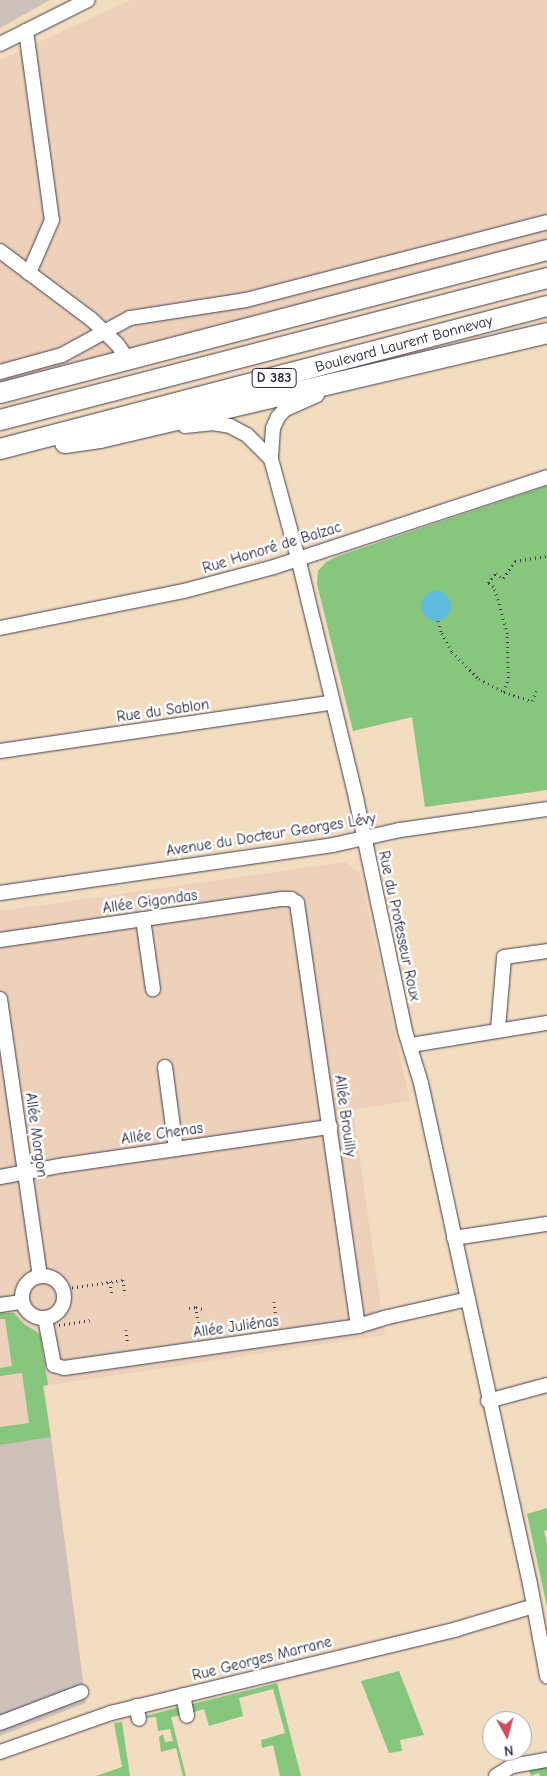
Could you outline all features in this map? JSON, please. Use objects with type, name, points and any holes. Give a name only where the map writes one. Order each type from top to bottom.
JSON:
[{"type":"highway","points":[[0,394],[547,250]]},
{"type":"highway","name":"Boulevard Laurent Bonnevay","points":[[0,420],[547,278]]},
{"type":"highway","name":"Boulevard Laurent Bonnevay","points":[[2,448],[547,306]]},
{"type":"highway","points":[[2,448],[74,443],[100,438],[547,333]]},
{"type":"street","points":[[0,44],[88,0]]},
{"type":"street","points":[[26,31],[52,220],[29,272]]},
{"type":"street","points":[[0,372],[62,355],[130,318],[246,300],[547,222]]},
{"type":"street","points":[[0,251],[106,332],[128,360]]},
{"type":"street","name":"Rue du Professeur Roux","points":[[420,362],[318,394],[286,410],[278,417],[273,428],[271,459],[298,559],[364,838],[405,1031],[411,1045],[468,1299],[488,1401],[534,1606],[547,1676]]},
{"type":"street","name":"Rue du Professeur Roux","points":[[100,438],[212,423],[230,426],[247,434],[271,459]]},
{"type":"street","name":"Rue Honoré de Balzac","points":[[0,628],[184,591],[298,559],[547,477]]},
{"type":"street","name":"Rue du Sablon","points":[[0,751],[331,703]]},
{"type":"street","name":"Avenue du Docteur Georges Lévy","points":[[0,893],[333,844],[400,830],[547,809]]},
{"type":"street","name":"Allée Gigondas","points":[[0,940],[282,899],[291,899],[297,903],[299,910]]},
{"type":"street","name":"Allée Brouilly","points":[[299,910],[358,1326]]},
{"type":"street","points":[[143,919],[154,989]]},
{"type":"street","points":[[498,1030],[504,957],[547,951]]},
{"type":"street","name":"Allée Morgon","points":[[0,999],[40,1276]]},
{"type":"street","points":[[411,1045],[547,1023]]},
{"type":"street","points":[[165,1067],[176,1149]]},
{"type":"street","name":"Allée Chenas","points":[[0,1177],[26,1173],[37,1169],[330,1127]]},
{"type":"street","points":[[454,1238],[547,1224]]},
{"type":"street","points":[[40,1276],[53,1279],[62,1289],[63,1304],[47,1322],[30,1315],[22,1302],[22,1295],[28,1283],[40,1276]]},
{"type":"street","name":"Allée Juliénas","points":[[47,1322],[53,1359],[58,1368],[358,1326],[388,1317],[468,1299]]},
{"type":"street","points":[[0,1305],[22,1302]]},
{"type":"street","points":[[488,1401],[547,1385]]},
{"type":"street","name":"Rue Georges Marrane","points":[[0,1752],[76,1724],[138,1713],[183,1695],[457,1629],[534,1606]]},
{"type":"street","points":[[0,1723],[81,1692]]},
{"type":"street","points":[[183,1695],[187,1716]]},
{"type":"street","points":[[496,1776],[512,1766],[547,1760]]},
{"type":"path","points":[[504,692],[508,678],[507,634],[498,600],[493,587],[488,583],[496,573],[502,578],[515,561],[547,556]]},
{"type":"path","points":[[438,621],[448,645],[460,661],[479,679],[504,692],[532,701],[536,691]]},
{"type":"path","points":[[62,1289],[123,1280],[125,1295]]},
{"type":"path","points":[[110,1282],[112,1293]]},
{"type":"path","points":[[274,1302],[279,1337]]},
{"type":"path","points":[[196,1307],[202,1348]]},
{"type":"path","points":[[189,1308],[203,1308]]},
{"type":"path","points":[[47,1322],[90,1320]]},
{"type":"shaded area","points":[[0,0],[50,0],[0,28]]},
{"type":"shaded area","points":[[131,0],[547,0],[547,239],[0,383],[0,60]]},
{"type":"shaded area","points":[[345,862],[360,873],[410,1101],[353,1110],[385,1335],[44,1386],[51,1437],[0,1445],[0,911]]},
{"type":"shaded area","points":[[51,1437],[86,1703],[0,1736],[0,1445]]},
{"type":"green space","points":[[547,486],[547,790],[425,807],[412,717],[353,731],[317,584],[318,571],[326,562],[338,556]]},
{"type":"green space","points":[[0,1313],[14,1313],[24,1324],[40,1334],[48,1385],[43,1386],[51,1437],[0,1445],[0,1427],[29,1423],[22,1373],[0,1376],[0,1368],[12,1366],[5,1319],[0,1319]]},
{"type":"green space","points":[[547,1508],[547,1530],[544,1531],[547,1544],[547,1607],[527,1514]]},
{"type":"green space","points":[[399,1671],[424,1735],[400,1740],[402,1751],[389,1753],[361,1681]]},
{"type":"green space","points":[[277,1683],[301,1776],[280,1776],[273,1745],[262,1748],[261,1740],[285,1733],[273,1689],[239,1698],[243,1716],[209,1726],[204,1709],[194,1712],[192,1704]]},
{"type":"green space","points":[[180,1707],[181,1715],[171,1717],[186,1776],[183,1776],[176,1748],[161,1752],[159,1737],[163,1734],[165,1742],[173,1741],[170,1729],[158,1731],[156,1717],[145,1718],[145,1716]]},
{"type":"green space","points":[[122,1722],[130,1776],[96,1776],[122,1767],[114,1723]]},
{"type":"green space","points":[[547,1764],[547,1776],[540,1776],[539,1773],[531,1776],[528,1768]]},
{"type":"water","points":[[436,591],[442,592],[450,600],[450,612],[442,620],[436,621],[430,620],[422,612],[421,606],[422,600],[430,592]]}]
